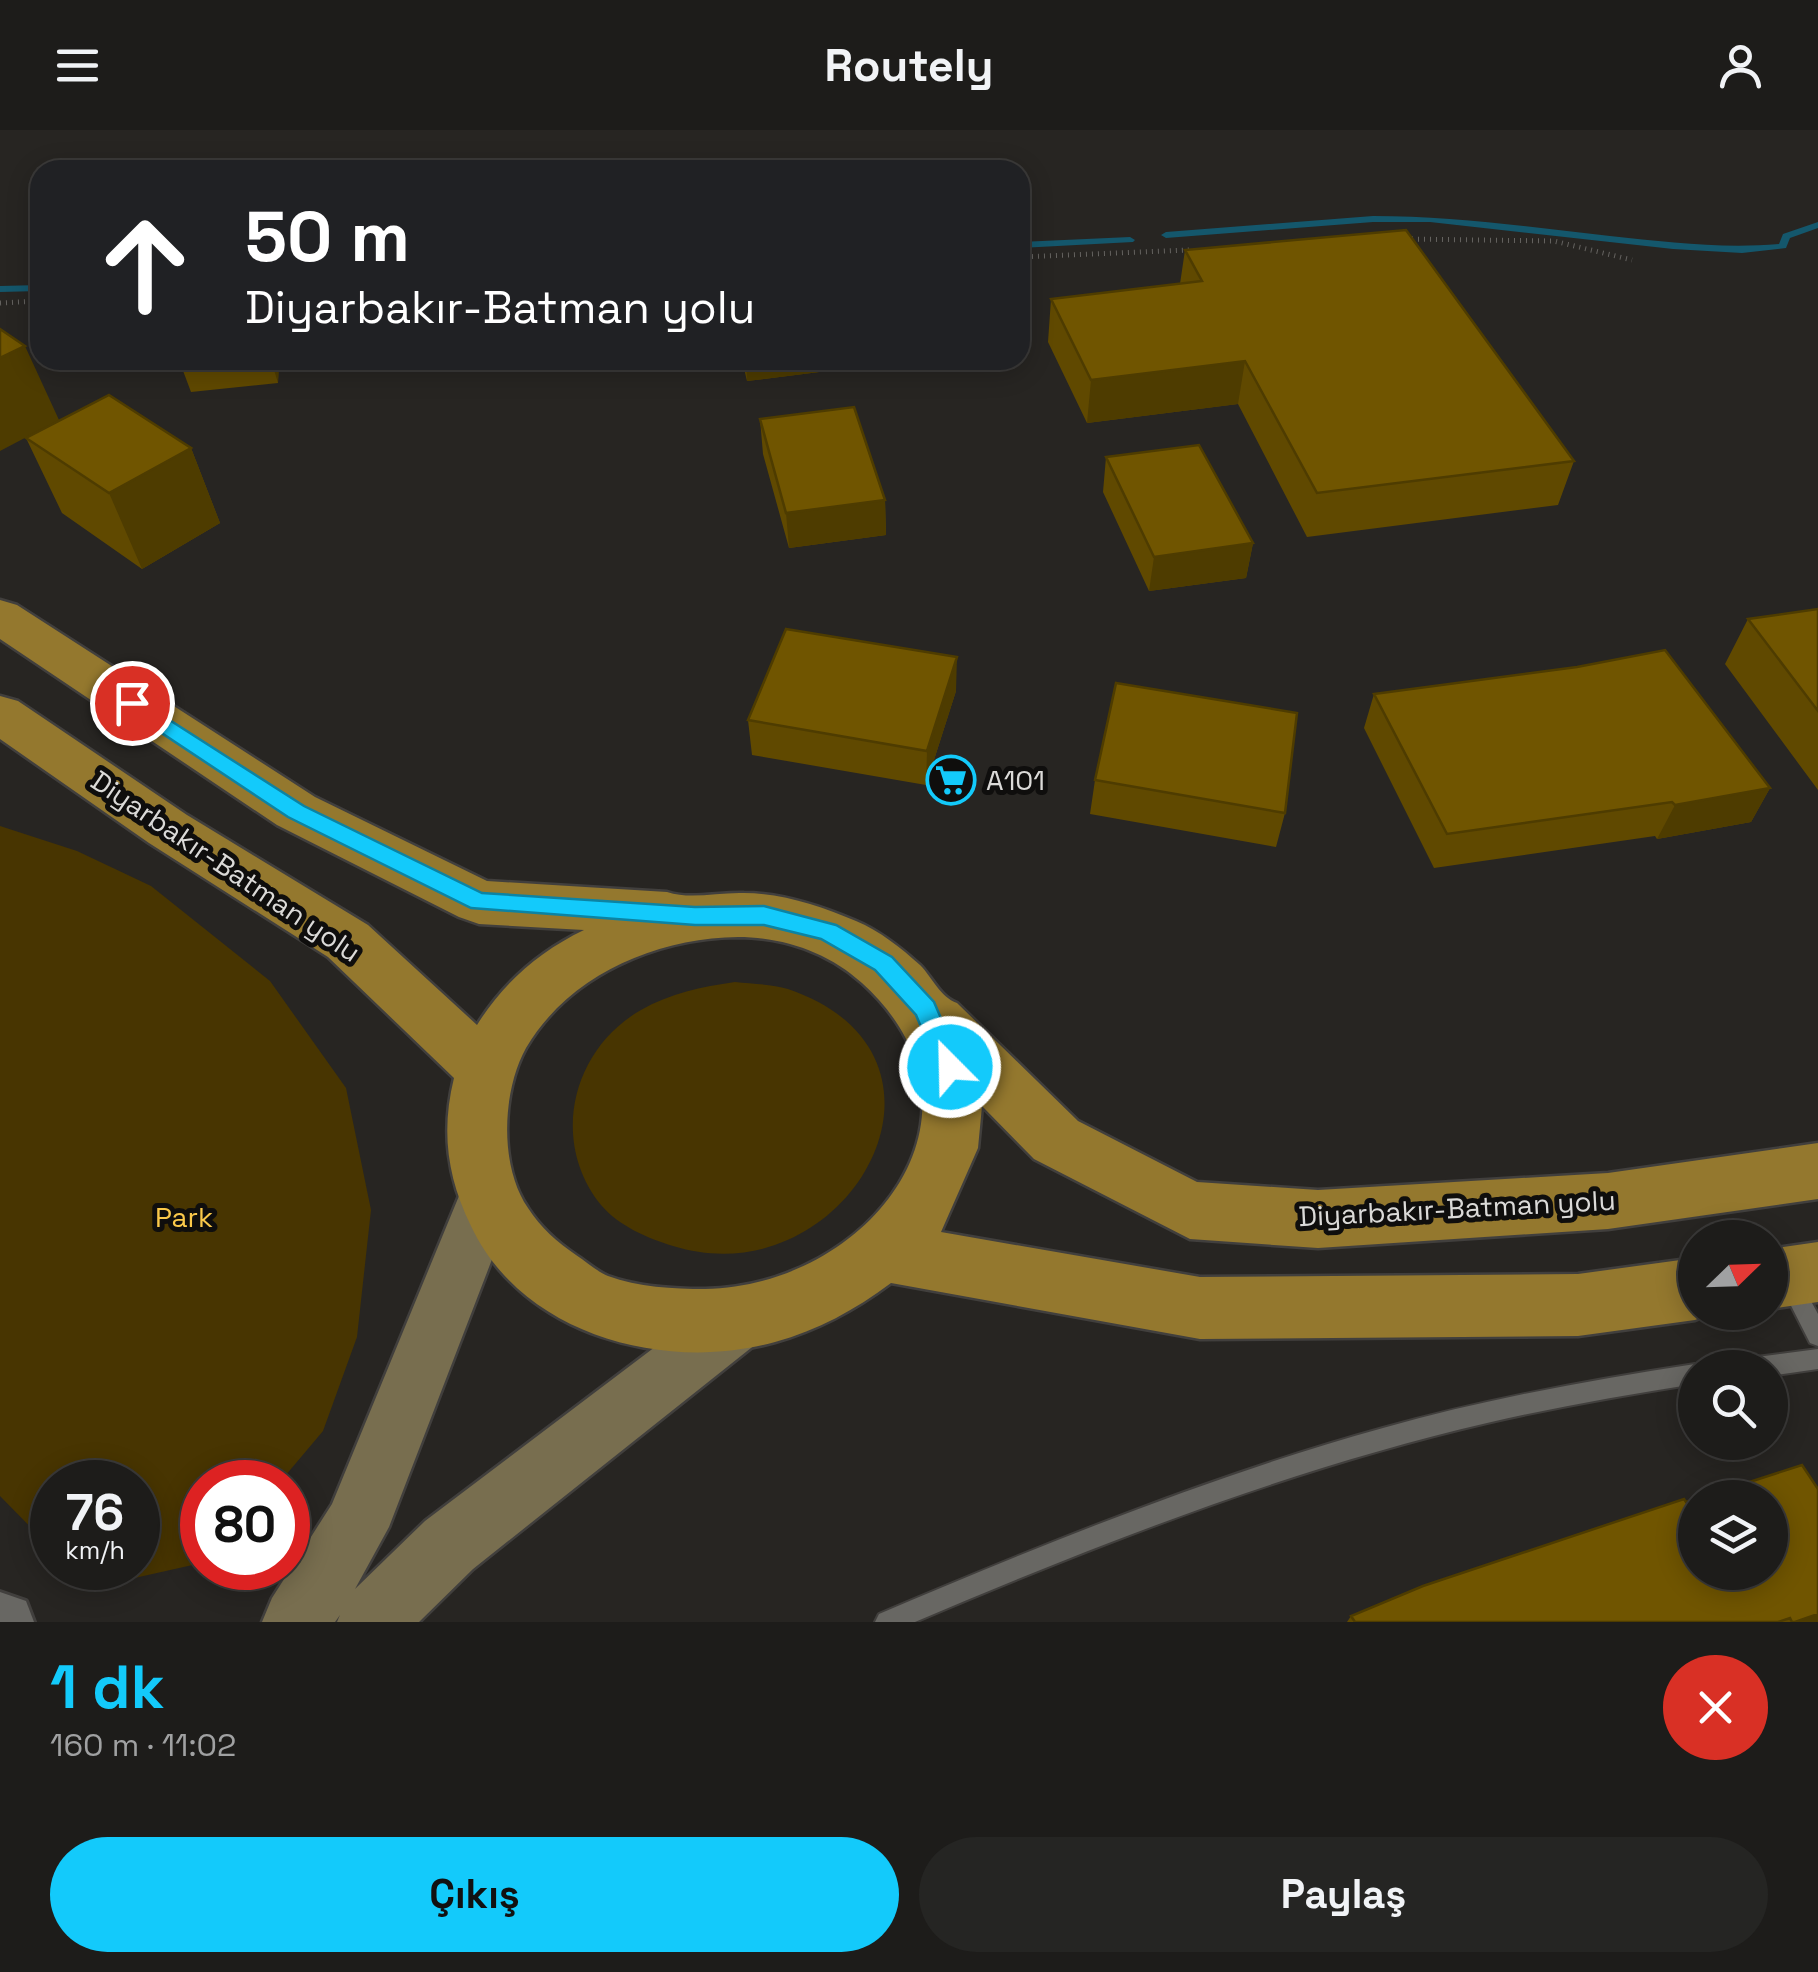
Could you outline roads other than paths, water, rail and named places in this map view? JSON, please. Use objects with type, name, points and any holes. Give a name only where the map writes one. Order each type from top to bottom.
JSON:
[{"type":"highway","points":[[0,616],[296,812],[479,902],[695,916]]},
{"type":"highway","name":"Diyarbakır-Batman yolu","points":[[0,714],[168,829],[348,941],[486,1070]]},
{"type":"highway","points":[[695,916],[628,933],[567,966],[518,1012],[486,1070],[474,1134],[487,1197],[524,1254],[583,1298],[658,1320],[740,1320],[819,1296],[884,1252],[930,1194],[951,1130],[950,1067],[926,1010]]},
{"type":"highway","name":"Diyarbakır-Batman yolu","points":[[695,916],[764,916],[828,932],[884,964],[1056,1140],[1190,1210],[1318,1219],[1588,1203],[1818,1171]]},
{"type":"highway","points":[[884,1252],[1200,1308],[1578,1305],[1678,1291]]},
{"type":"main road","points":[[296,1622],[356,1527],[487,1197]]},
{"type":"main road","points":[[371,1622],[449,1546],[740,1320]]},
{"type":"street","points":[[327,1622],[449,1546]]},
{"type":"lane","points":[[1792,1276],[1818,1336]]},
{"type":"lane","points":[[1788,1363],[1818,1359]]},
{"type":"lane","points":[[887,1622],[1152,1514],[1310,1460],[1448,1422],[1678,1377]]},
{"type":"waterway","points":[[1166,235],[1373,219],[1430,219],[1742,250],[1783,246],[1786,236],[1818,225]]},
{"type":"waterway","points":[[1030,245],[1130,240]]},
{"type":"waterway","points":[[0,289],[30,288]]},
{"type":"place","name":"A101","points":[[951,780]]},
{"type":"park label","name":"Park","points":[[184,1217]]}]
